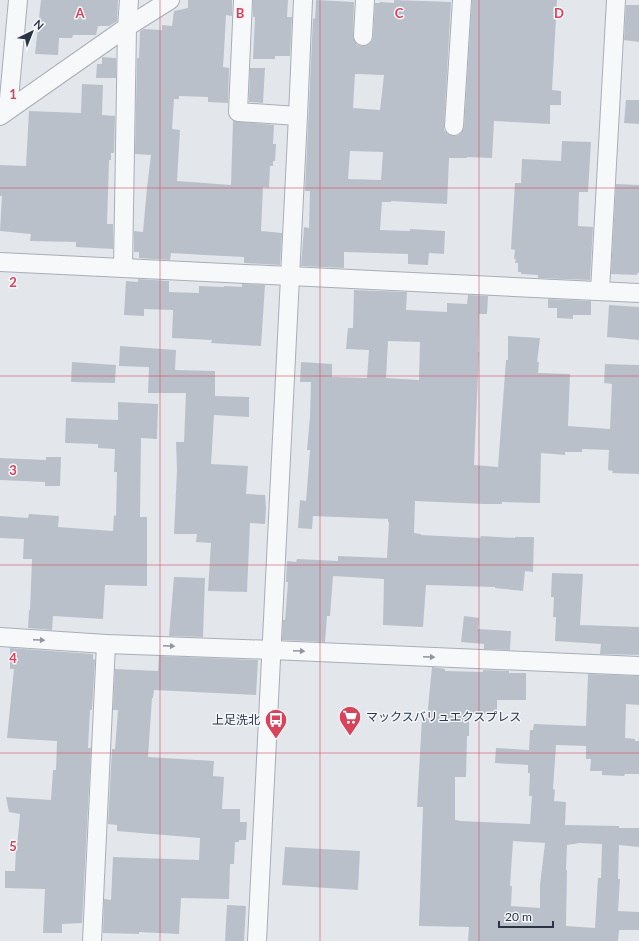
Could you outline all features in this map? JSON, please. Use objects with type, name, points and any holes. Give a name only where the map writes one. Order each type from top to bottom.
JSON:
[{"type":"street","points":[[4,113],[18,0]]},
{"type":"street","points":[[123,268],[127,27],[129,0]]},
{"type":"street","points":[[4,113],[127,27],[170,0]]},
{"type":"street","points":[[243,0],[238,112],[298,116]]},
{"type":"street","points":[[257,941],[303,0]]},
{"type":"street","points":[[363,36],[365,0]]},
{"type":"street","points":[[454,126],[462,0]]},
{"type":"street","points":[[600,291],[616,0]]},
{"type":"street","points":[[0,32],[16,25]]},
{"type":"street","points":[[0,262],[639,293]]},
{"type":"street","points":[[0,637],[106,644],[639,666]]},
{"type":"street","points":[[92,941],[106,644]]},
{"type":"building","points":[[41,0],[118,0],[117,21],[109,26],[98,26],[96,35],[73,35],[72,38],[59,38],[58,55],[35,54]]},
{"type":"building","points":[[188,0],[232,0],[232,16],[226,15],[223,67],[229,68],[228,103],[208,102],[208,97],[179,96],[179,99],[174,99],[172,129],[180,130],[177,181],[231,185],[233,121],[274,125],[273,144],[276,144],[275,161],[273,161],[273,166],[270,166],[269,188],[263,187],[261,231],[282,233],[280,265],[244,263],[244,257],[171,253],[170,260],[139,258],[139,252],[134,252],[134,231],[143,232],[151,155],[135,154],[137,58],[139,58],[140,31],[144,29],[162,30],[162,25],[172,26],[174,11],[188,8]]},
{"type":"building","points":[[253,0],[288,0],[287,17],[292,17],[290,56],[275,56],[275,59],[253,59],[255,17],[253,17]]},
{"type":"building","points":[[316,0],[354,2],[353,36],[357,45],[363,46],[368,45],[372,41],[375,3],[394,3],[394,0],[451,2],[444,130],[448,134],[454,136],[459,135],[464,127],[472,0],[557,0],[552,90],[561,91],[561,105],[550,105],[550,124],[494,121],[492,158],[449,158],[447,204],[391,201],[382,202],[380,230],[410,231],[410,229],[445,231],[444,254],[429,253],[428,265],[408,264],[408,254],[344,252],[344,268],[301,266],[304,227],[309,228],[310,191],[305,191],[313,18],[315,19]],"holes":[[[355,74],[384,75],[380,110],[353,108]],[[350,151],[383,152],[381,180],[348,179]]]},
{"type":"building","points":[[626,5],[639,5],[639,42],[624,40]]},
{"type":"building","points":[[102,57],[116,58],[116,78],[96,78],[97,64],[102,64]]},
{"type":"building","points":[[250,68],[265,68],[263,103],[249,102]]},
{"type":"building","points":[[82,84],[103,85],[102,115],[115,116],[114,153],[111,153],[111,160],[109,160],[107,224],[113,224],[113,249],[76,247],[76,242],[30,241],[31,234],[0,231],[2,196],[0,196],[0,165],[26,166],[29,111],[81,113]]},
{"type":"building","points":[[626,100],[639,100],[639,124],[624,123]]},
{"type":"building","points":[[562,141],[591,142],[588,192],[579,192],[578,226],[593,227],[590,280],[538,278],[538,275],[521,274],[521,272],[518,272],[518,263],[515,263],[516,259],[514,259],[515,250],[511,249],[515,183],[521,183],[522,159],[561,161]]},
{"type":"building","points":[[616,184],[639,185],[639,273],[637,273],[637,275],[611,274]]},
{"type":"building","points":[[138,279],[169,281],[169,292],[199,293],[199,286],[242,287],[242,284],[265,285],[261,346],[211,343],[212,340],[172,338],[173,310],[144,309],[144,316],[124,315],[126,281],[138,282]]},
{"type":"building","points":[[354,290],[407,292],[406,310],[447,312],[447,303],[467,304],[468,295],[488,296],[487,314],[479,314],[479,352],[474,465],[498,467],[506,360],[508,360],[508,336],[540,338],[537,362],[539,362],[538,373],[570,374],[568,426],[610,429],[612,384],[604,383],[605,364],[639,365],[639,474],[612,473],[613,471],[608,470],[609,450],[582,449],[582,452],[565,452],[565,455],[541,453],[540,503],[502,502],[502,504],[484,504],[415,501],[414,533],[421,535],[480,538],[481,536],[515,538],[534,537],[533,572],[525,571],[523,591],[495,587],[426,585],[423,627],[383,625],[384,579],[333,576],[330,616],[327,616],[325,642],[282,640],[288,582],[286,582],[287,561],[296,562],[297,559],[338,561],[338,556],[387,558],[388,519],[313,516],[312,529],[298,528],[300,500],[306,501],[310,450],[307,450],[311,382],[300,382],[301,362],[332,364],[332,377],[367,378],[369,350],[346,349],[348,328],[353,328]],"holes":[[[388,341],[420,342],[419,380],[386,378]]]},
{"type":"building","points":[[548,299],[591,301],[591,315],[573,315],[573,319],[557,318],[557,308],[548,308]]},
{"type":"building","points":[[609,305],[639,307],[639,340],[607,337]]},
{"type":"building","points":[[120,346],[176,350],[175,370],[215,371],[215,396],[249,397],[249,417],[214,415],[211,464],[248,466],[246,494],[265,495],[265,524],[250,523],[247,592],[208,591],[211,543],[196,542],[197,534],[174,534],[177,470],[176,442],[184,442],[186,393],[148,393],[149,367],[119,366]]},
{"type":"building","points":[[72,362],[116,365],[115,383],[71,382]]},
{"type":"building","points":[[118,402],[158,404],[157,439],[141,438],[140,517],[147,517],[147,586],[105,585],[103,619],[53,616],[52,630],[28,628],[32,559],[23,559],[24,539],[0,538],[0,516],[28,518],[29,514],[59,516],[58,527],[113,531],[114,515],[116,516],[117,472],[114,472],[115,449],[98,448],[98,444],[65,443],[66,418],[118,420]]},
{"type":"building","points":[[46,457],[61,457],[60,486],[45,486],[45,482],[0,480],[0,458],[46,460]]},
{"type":"building","points":[[552,573],[583,574],[580,625],[639,627],[639,655],[600,654],[601,644],[555,641],[556,617],[553,617],[554,597],[551,597]]},
{"type":"building","points":[[174,577],[205,578],[203,637],[169,636]]},
{"type":"building","points":[[464,616],[479,618],[478,629],[511,631],[510,650],[484,649],[484,644],[461,642]]},
{"type":"building","points":[[10,648],[93,654],[93,659],[95,660],[88,748],[91,748],[82,923],[62,924],[62,933],[43,933],[45,889],[5,888],[5,871],[15,871],[20,814],[9,812],[6,797],[51,800],[53,770],[56,770],[57,741],[7,738],[14,669],[10,669]]},
{"type":"building","points":[[159,656],[258,660],[256,695],[154,690],[152,698],[148,757],[214,761],[213,776],[224,777],[222,809],[240,809],[240,822],[247,822],[246,840],[239,840],[239,842],[235,842],[234,864],[230,864],[229,899],[181,898],[179,934],[139,932],[139,934],[103,933],[104,899],[111,900],[113,857],[199,860],[200,838],[117,831],[117,825],[108,824],[112,749],[115,749],[118,710],[113,710],[115,669],[158,671]]},
{"type":"building","points":[[432,667],[445,669],[445,671],[483,672],[483,670],[526,673],[526,700],[497,700],[497,714],[469,714],[466,777],[455,777],[455,820],[530,824],[532,796],[529,796],[530,773],[528,773],[528,765],[495,763],[496,748],[529,750],[530,730],[533,730],[534,724],[586,726],[588,674],[639,676],[639,705],[626,704],[625,738],[639,741],[639,774],[625,774],[624,776],[602,775],[602,771],[590,771],[591,759],[586,759],[586,746],[556,745],[553,789],[555,790],[554,801],[566,802],[565,825],[639,828],[639,847],[619,845],[618,879],[620,879],[618,911],[639,912],[639,930],[619,930],[618,941],[468,941],[469,927],[419,926],[423,807],[417,807],[422,718],[427,718]],"holes":[[[513,841],[545,843],[540,885],[540,908],[511,906],[512,886],[510,886]],[[580,843],[602,844],[601,878],[598,878],[595,928],[566,926],[567,845]]]},
{"type":"building","points":[[285,847],[360,851],[358,890],[282,885]]},
{"type":"building","points":[[227,905],[246,906],[244,941],[225,941]]},
{"type":"place","name":"マックスバリュエクスプレス","points":[[350,736]]},
{"type":"place","name":"上足洗北","points":[[276,740]]}]
